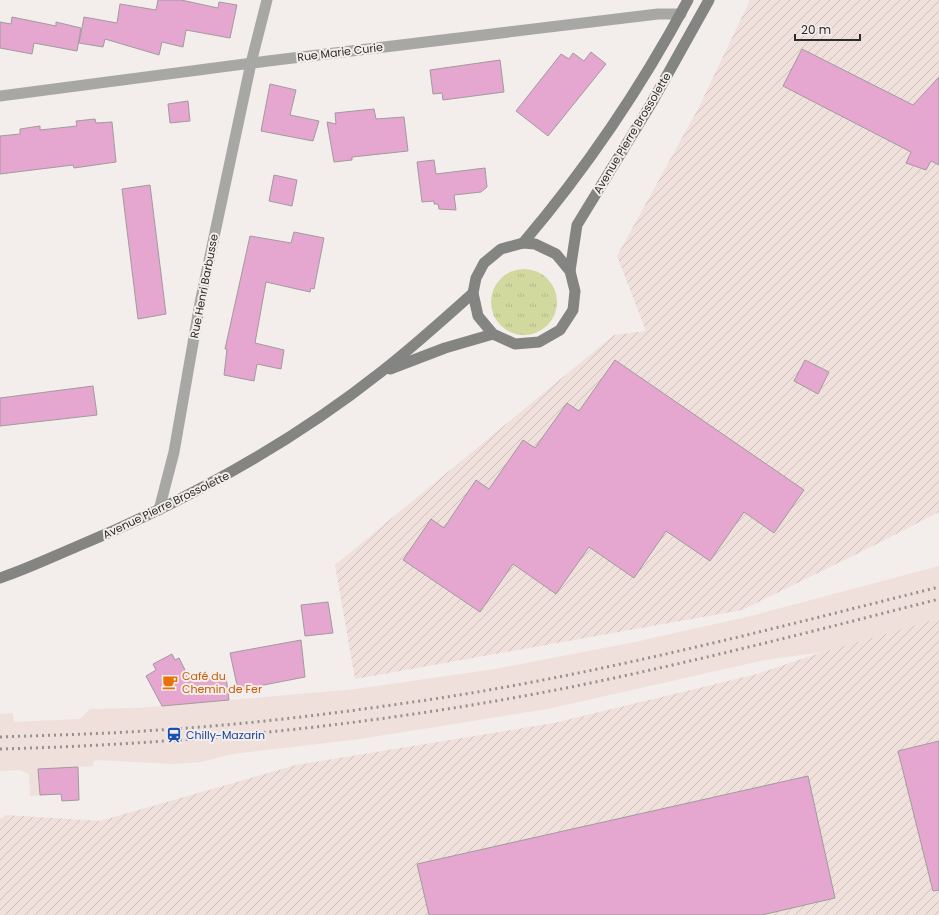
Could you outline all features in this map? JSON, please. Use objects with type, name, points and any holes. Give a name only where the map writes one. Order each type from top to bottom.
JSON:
[{"type":"main road","name":"Avenue Pierre Brossolette","points":[[523,243],[576,177],[637,87],[688,0]]},
{"type":"main road","name":"Avenue Pierre Brossolette","points":[[570,271],[556,254],[535,244],[523,243],[501,249],[484,263],[476,278],[473,293],[478,316],[493,334],[515,344],[539,342],[560,330],[573,310],[575,291],[570,271],[578,225],[651,104],[708,0]]},
{"type":"main road","name":"Avenue Pierre Brossolette","points":[[0,578],[118,530],[208,486],[254,459],[328,411],[381,372],[473,293]]},
{"type":"main road","name":"Avenue Pierre Brossolette","points":[[381,372],[445,348],[493,334]]},
{"type":"street","name":"Rue Henri Barbusse","points":[[159,510],[174,452],[200,303],[251,63],[267,0]]},
{"type":"street","name":"Rue Marie Curie","points":[[0,96],[251,63],[658,14],[681,14]]},
{"type":"shaded area","points":[[750,0],[939,0],[939,512],[742,610],[355,679],[335,565],[614,335],[646,331],[617,256],[699,107]]},
{"type":"shaded area","points":[[939,566],[939,618],[823,652],[765,660],[547,709],[360,739],[233,754],[201,762],[171,764],[96,760],[93,762],[93,766],[78,767],[79,800],[62,801],[61,794],[30,796],[29,774],[19,770],[0,771],[0,714],[13,713],[14,722],[80,719],[90,709],[138,708],[356,689],[495,669],[635,642],[751,616]]},
{"type":"shaded area","points":[[939,618],[939,915],[0,915],[0,820],[6,815],[100,821],[296,765],[554,723],[757,674],[823,652]]},
{"type":"green space","points":[[524,269],[537,272],[547,279],[554,289],[557,302],[554,315],[547,325],[537,332],[524,335],[511,332],[501,325],[494,315],[491,302],[494,289],[501,279],[511,272]]},
{"type":"building","points":[[158,0],[181,0],[218,8],[219,2],[237,5],[230,38],[186,30],[183,47],[162,42],[159,55],[105,39],[103,47],[79,43],[84,17],[117,23],[120,4],[156,10]]},
{"type":"building","points":[[12,17],[56,26],[56,22],[81,28],[77,51],[34,43],[32,54],[0,48],[0,22],[11,24]]},
{"type":"building","points":[[802,49],[913,105],[939,77],[939,165],[931,161],[926,170],[906,163],[911,152],[783,86]]},
{"type":"building","points":[[591,52],[606,64],[548,136],[516,111],[561,54],[569,59],[573,53],[584,61]]},
{"type":"building","points":[[500,60],[504,92],[443,100],[442,93],[433,94],[430,70]]},
{"type":"building","points":[[270,84],[296,90],[290,115],[319,121],[313,141],[261,131]]},
{"type":"building","points":[[188,101],[190,121],[170,123],[168,104]]},
{"type":"building","points":[[374,109],[376,119],[404,117],[408,151],[352,157],[352,160],[334,162],[327,122],[336,124],[335,113]]},
{"type":"building","points":[[95,119],[96,123],[112,122],[116,162],[74,168],[73,165],[0,174],[0,136],[20,134],[20,129],[40,126],[40,130],[77,126],[76,121]]},
{"type":"building","points":[[434,160],[436,174],[485,168],[487,187],[481,192],[454,195],[456,210],[439,209],[438,204],[434,204],[434,201],[422,202],[417,162]]},
{"type":"building","points":[[274,175],[297,180],[292,206],[269,201]]},
{"type":"building","points":[[150,185],[166,314],[138,319],[122,189]]},
{"type":"building","points":[[294,232],[324,238],[314,289],[311,288],[310,292],[266,282],[255,343],[284,350],[281,369],[257,364],[254,381],[224,375],[227,349],[225,349],[250,236],[291,243]]},
{"type":"building","points":[[615,360],[804,490],[774,533],[744,512],[710,561],[666,531],[634,578],[589,547],[556,594],[513,564],[480,612],[403,560],[431,519],[444,528],[476,480],[489,489],[523,440],[535,448],[567,403],[579,411]]},
{"type":"building","points":[[805,360],[829,372],[818,394],[794,381]]},
{"type":"building","points":[[93,386],[97,415],[0,426],[0,398]]},
{"type":"building","points":[[328,602],[333,633],[305,636],[301,605]]},
{"type":"building","points":[[301,640],[305,677],[238,690],[230,653]]},
{"type":"building","name":"Café du Chemin de Fer","points":[[172,654],[175,660],[179,658],[189,678],[226,677],[229,700],[162,706],[146,676],[156,670],[153,664]]},
{"type":"building","points":[[939,741],[939,890],[933,891],[898,751]]},
{"type":"building","points":[[78,767],[79,800],[62,801],[61,794],[40,795],[38,769]]},
{"type":"building","points":[[808,776],[835,898],[762,915],[429,915],[417,864]]},
{"type":"railway","points":[[0,737],[189,728],[344,712],[473,693],[540,681],[674,652],[939,587]]},
{"type":"railway","points":[[0,749],[217,737],[289,730],[433,711],[576,686],[622,676],[758,645],[939,599]]},
{"type":"place","name":"Café du Chemin de Fer","points":[[170,682]]},
{"type":"place","name":"Chilly-Mazarin","points":[[174,735]]}]
